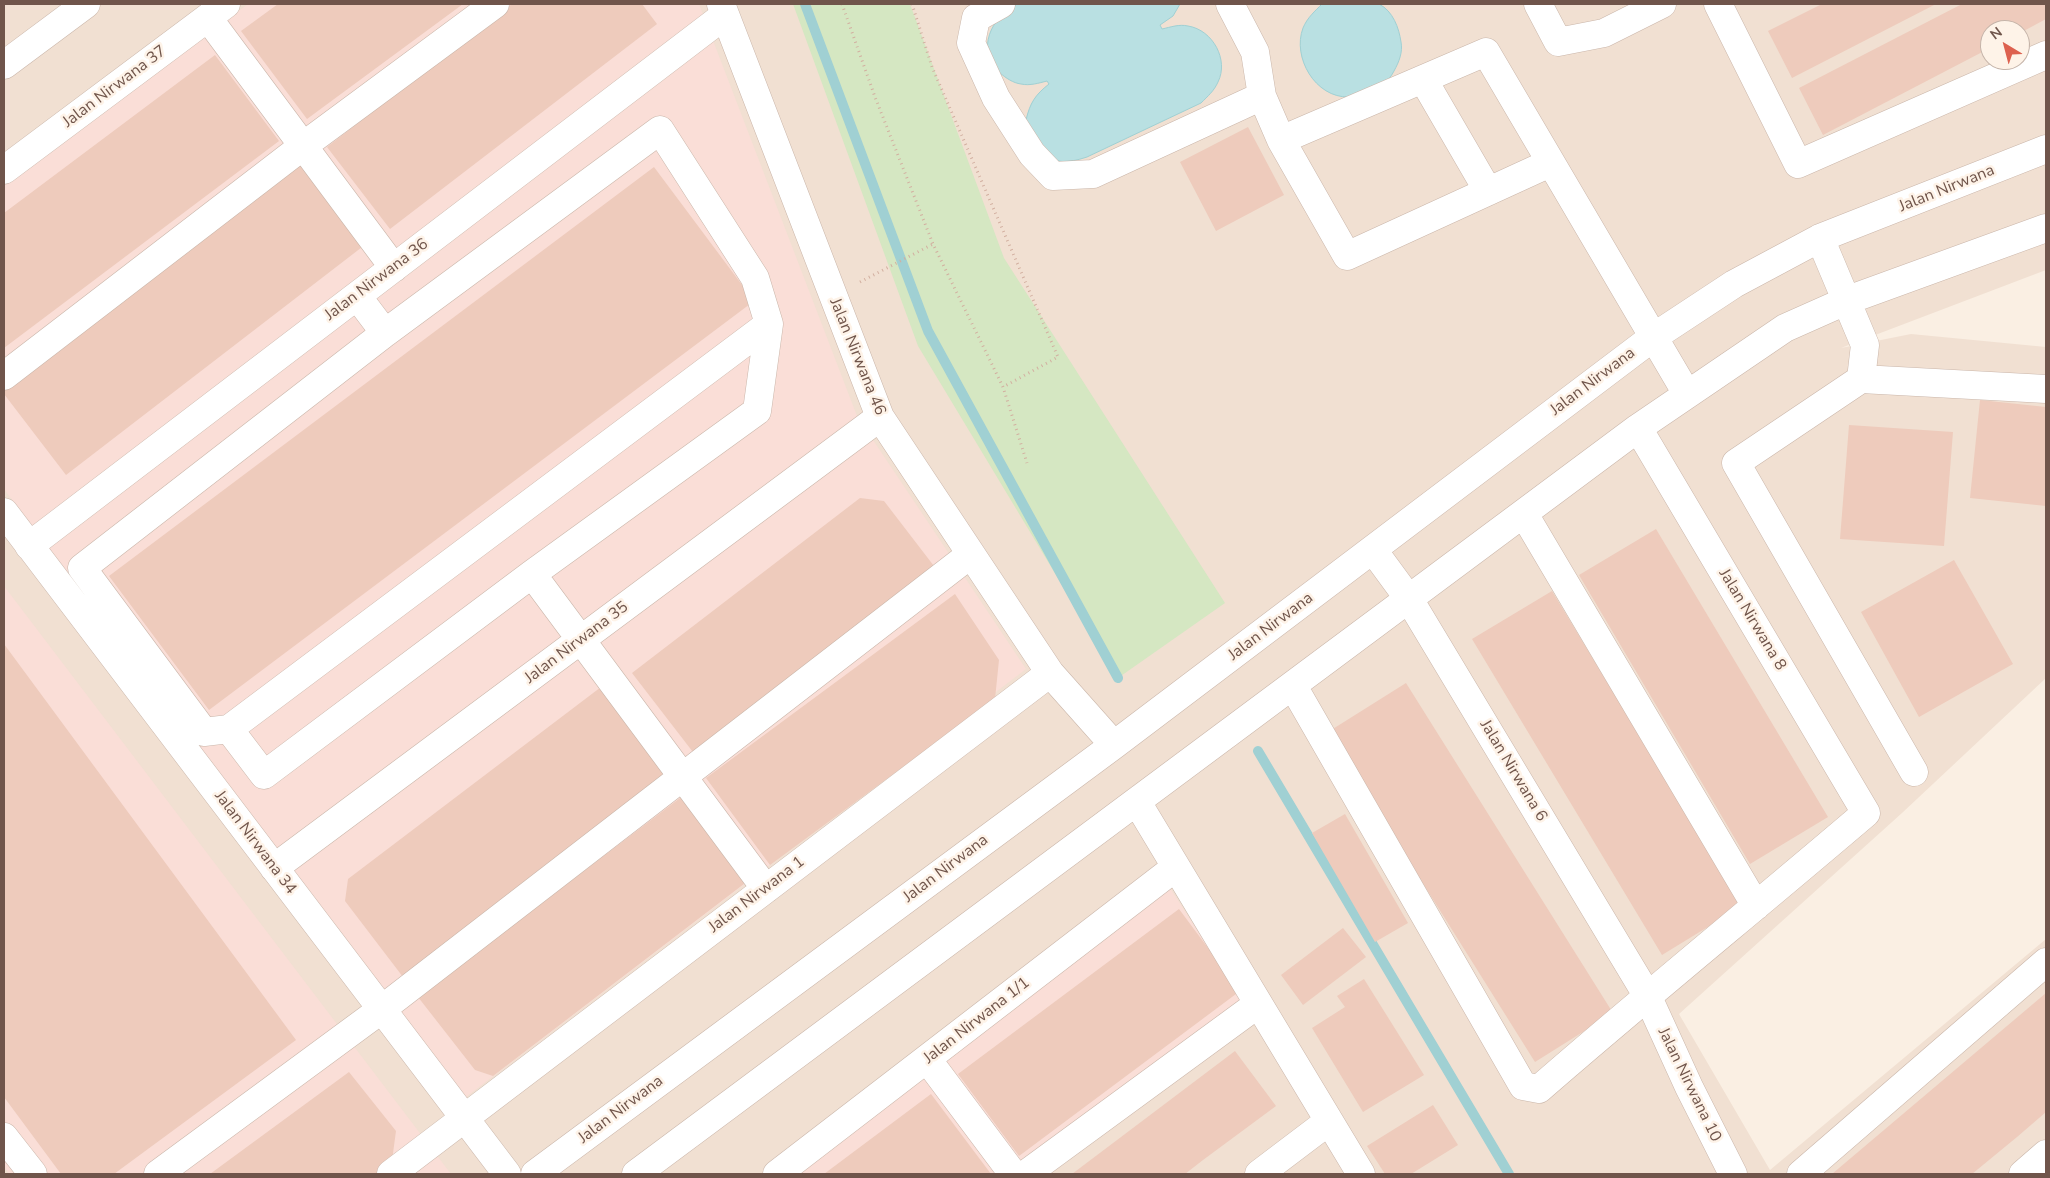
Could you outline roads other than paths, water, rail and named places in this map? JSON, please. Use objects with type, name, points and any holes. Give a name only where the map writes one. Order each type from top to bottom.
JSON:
[{"type":"street","points":[[4,65],[86,4]]},
{"type":"street","points":[[4,376],[304,146],[495,4]]},
{"type":"street","points":[[1001,4],[976,18],[971,43],[996,98],[1032,154],[1053,176],[1093,174],[1262,96]]},
{"type":"street","points":[[1230,4],[1255,52],[1262,96],[1281,140],[1347,256],[1550,164]]},
{"type":"street","points":[[1538,4],[1558,42],[1604,34],[1662,4]]},
{"type":"street","points":[[1718,4],[1798,164],[2046,55]]},
{"type":"street","name":"Jalan Nirwana 36","points":[[30,546],[394,268],[723,9]]},
{"type":"street","name":"Jalan Nirwana 46","points":[[723,9],[880,417],[1050,673],[1114,745]]},
{"type":"street","points":[[217,11],[304,146],[394,268]]},
{"type":"street","name":"Jalan Nirwana 37","points":[[4,170],[217,11]]},
{"type":"street","points":[[1281,140],[1486,52],[1652,338],[1687,394]]},
{"type":"street","points":[[1424,79],[1488,191]]},
{"type":"street","points":[[229,728],[264,775],[532,574],[757,411],[769,324],[755,278],[660,130],[385,333],[82,568],[204,732],[229,728],[769,324]]},
{"type":"street","name":"Jalan Nirwana","points":[[535,1174],[1114,745],[1652,338],[1734,284],[1820,238],[2046,149]]},
{"type":"street","points":[[636,1174],[1638,428],[1785,328],[1848,300],[2046,228]]},
{"type":"street","points":[[1820,238],[1848,300],[1865,345],[1861,379]]},
{"type":"street","points":[[357,296],[385,333]]},
{"type":"street","points":[[1914,772],[1736,463],[1861,379],[2046,389]]},
{"type":"street","name":"Jalan Nirwana 35","points":[[274,868],[880,417]]},
{"type":"street","name":"Jalan Nirwana 8","points":[[1638,428],[1866,813],[1756,906]]},
{"type":"street","name":"Jalan Nirwana 34","points":[[4,512],[507,1174]]},
{"type":"street","points":[[1293,686],[1523,1086],[1539,1088],[1647,995],[1756,906],[1524,514]]},
{"type":"street","name":"Jalan Nirwana 6","points":[[1373,550],[1410,599],[1647,995]]},
{"type":"street","points":[[158,1174],[382,1009],[971,554]]},
{"type":"street","points":[[532,574],[766,888]]},
{"type":"street","name":"Jalan Nirwana 1","points":[[391,1174],[1050,673]]},
{"type":"street","points":[[1137,802],[1361,1174]]},
{"type":"street","name":"Jalan Nirwana 1/1","points":[[777,1174],[1176,867]]},
{"type":"street","points":[[1800,1174],[2046,962]]},
{"type":"street","name":"Jalan Nirwana 10","points":[[1647,995],[1689,1087],[1732,1174]]},
{"type":"street","points":[[1026,1174],[1258,1004]]},
{"type":"street","points":[[927,1059],[1012,1174]]},
{"type":"street","points":[[1259,1174],[1329,1121]]},
{"type":"street","points":[[4,1137],[32,1174]]},
{"type":"street","points":[[2023,1174],[2046,1154]]},
{"type":"water","points":[[1017,4],[1180,4],[1173,16],[1160,25],[1162,29],[1188,26],[1205,33],[1216,47],[1220,56],[1221,73],[1218,82],[1213,91],[1201,103],[1087,157],[1073,161],[1054,160],[1042,149],[1026,120],[1034,100],[1049,84],[1047,81],[1028,85],[1012,81],[1000,73],[992,64],[988,54],[989,35],[994,25],[1000,17]]},
{"type":"water","points":[[1322,4],[1379,4],[1392,15],[1400,37],[1401,53],[1392,75],[1383,84],[1351,97],[1337,96],[1326,91],[1309,74],[1304,63],[1300,39],[1307,21]]},
{"type":"waterway","points":[[805,4],[928,331],[1118,678]]},
{"type":"waterway","points":[[1258,751],[1509,1174]]}]
